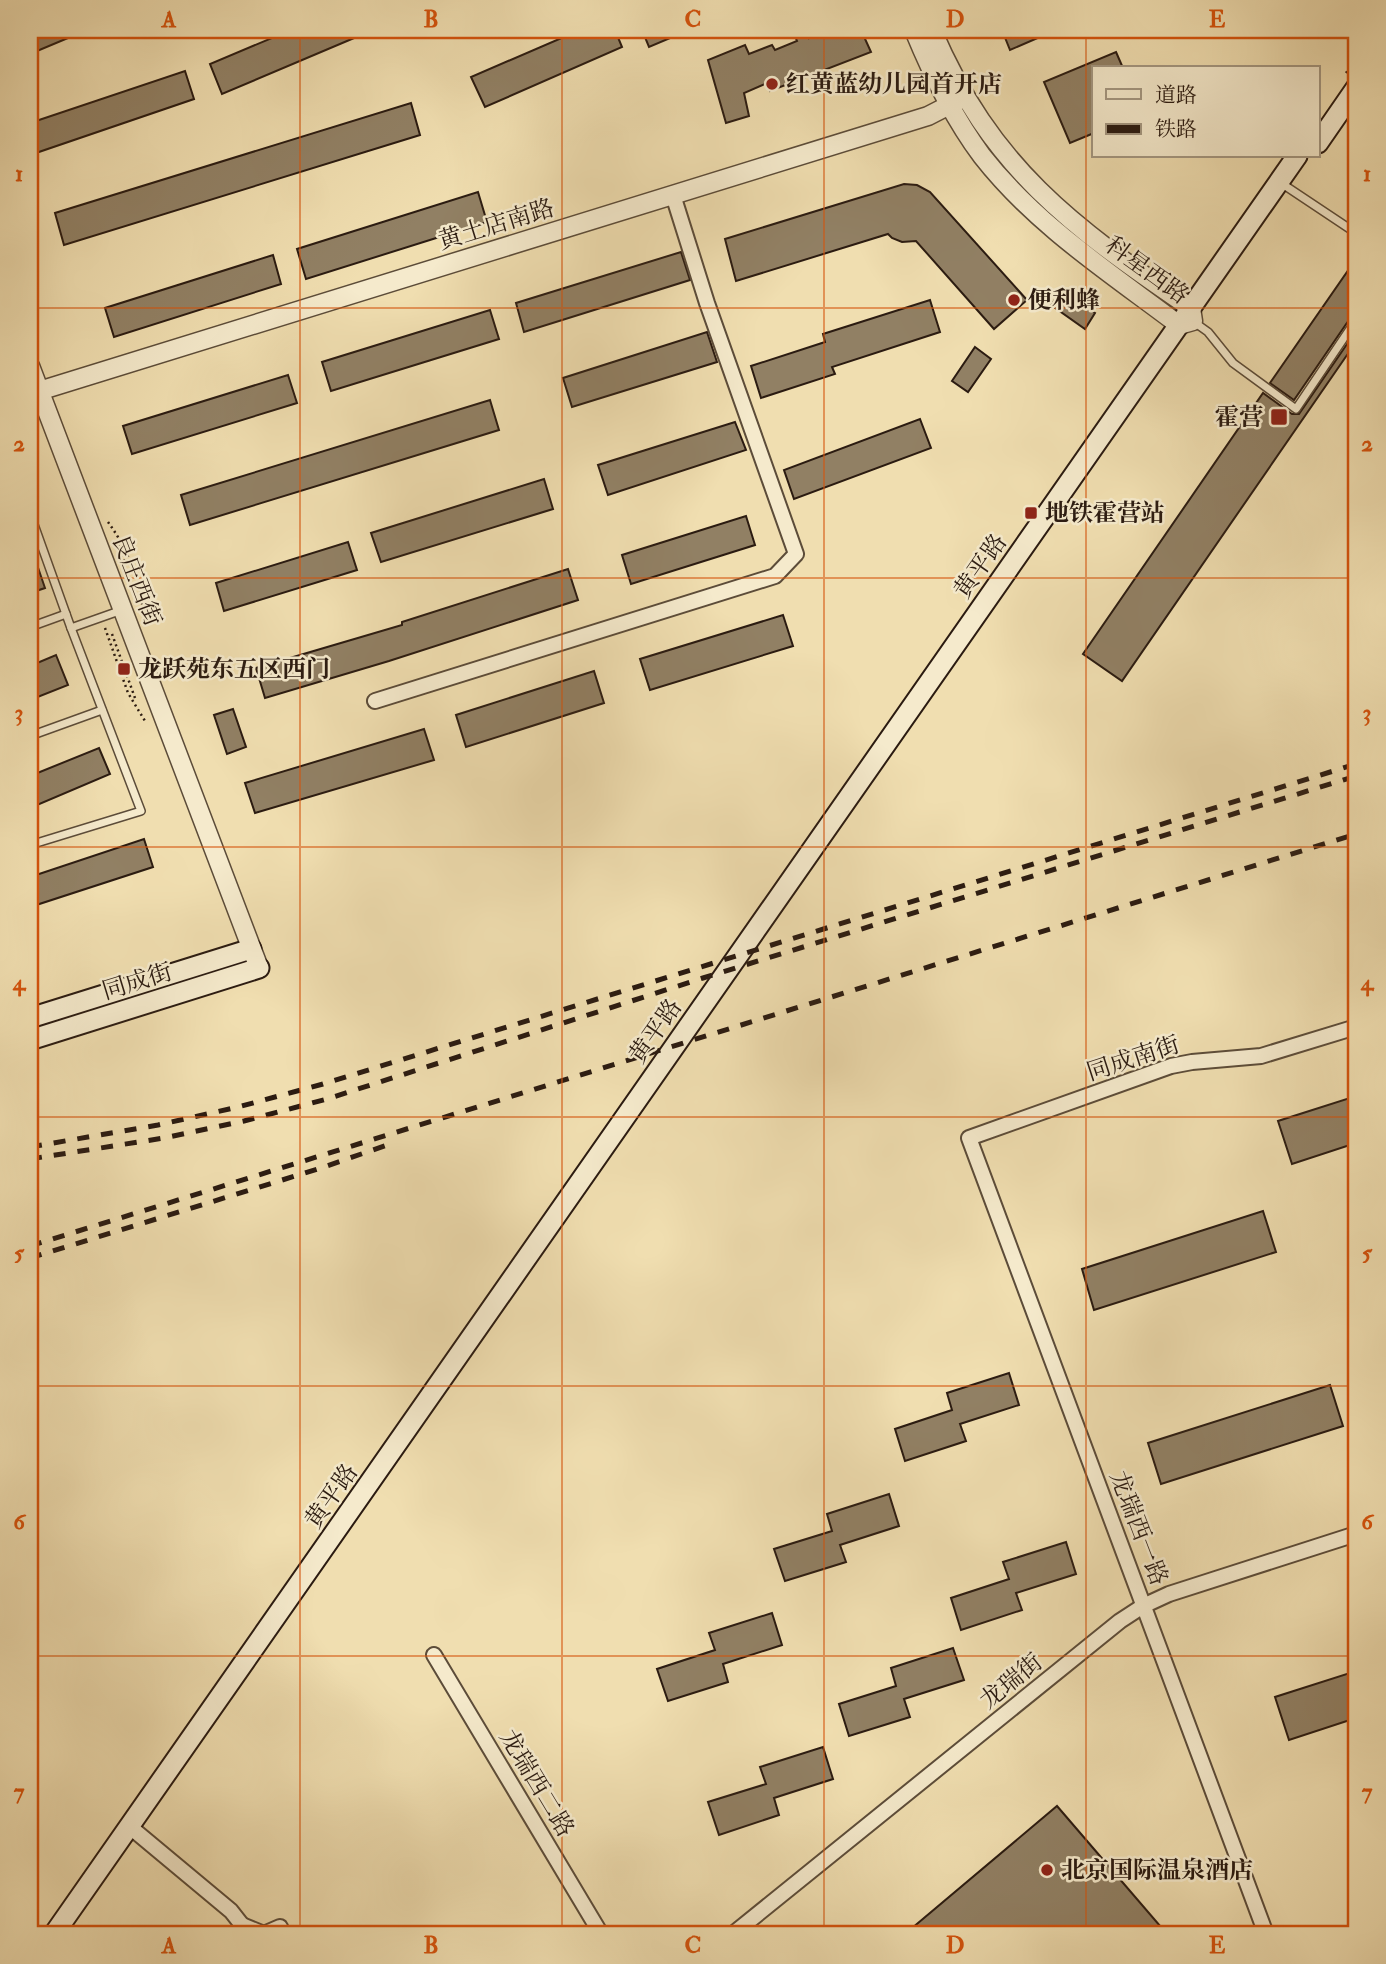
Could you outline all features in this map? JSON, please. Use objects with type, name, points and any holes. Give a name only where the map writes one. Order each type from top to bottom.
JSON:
[{"type":"main road","points":[[1320,123],[1356,71]]},
{"type":"main road","points":[[1320,141],[1356,88]]},
{"type":"main road","name":"黄平路","points":[[1283,184],[1296,158]]},
{"type":"main road","name":"黄平路","points":[[54,1934],[134,1830],[1188,318],[1283,184],[1307,158]]},
{"type":"main road","name":"同成街","points":[[30,1017],[251,948]]},
{"type":"main road","name":"同成街","points":[[30,1040],[259,968]]},
{"type":"main road","name":"黄平路","points":[[69,1934],[134,1830]]},
{"type":"street","name":"科星西路","points":[[914,30],[957,102],[981,154],[1033,211],[1068,242],[1188,318]]},
{"type":"street","name":"科星西路","points":[[932,30],[951,72],[957,102]]},
{"type":"street","name":"黄土店南路","points":[[39,391],[928,116],[957,102]]},
{"type":"street","points":[[375,701],[775,576],[796,554],[707,303],[673,195]]},
{"type":"street","name":"良庄西街","points":[[34,359],[39,391],[259,968]]},
{"type":"street","name":"同成南街","points":[[969,1138],[1171,1066],[1261,1056],[1356,1027]]},
{"type":"street","name":"龙瑞西一路","points":[[969,1138],[1266,1934]]},
{"type":"street","name":"龙瑞街","points":[[733,1934],[1143,1606],[1169,1594],[1356,1534]]},
{"type":"street","name":"龙瑞西二路","points":[[434,1655],[601,1934]]},
{"type":"street","points":[[134,1830],[231,1911],[242,1930],[264,1934],[280,1927],[283,1934]]},
{"type":"lane","points":[[1283,184],[1356,233]]},
{"type":"lane","points":[[1188,318],[1208,332],[1233,363],[1296,409],[1356,320]]},
{"type":"lane","points":[[30,520],[32,519],[141,811],[30,845]]},
{"type":"lane","points":[[71,628],[122,610]]},
{"type":"lane","points":[[30,627],[66,614]]},
{"type":"lane","points":[[30,736],[103,710]]},
{"type":"path","points":[[30,328],[34,359]]},
{"type":"path","points":[[112,634],[135,698]]},
{"type":"building","points":[[30,30],[87,30],[30,54]]},
{"type":"building","points":[[291,30],[373,30],[222,94],[210,64]]},
{"type":"building","points":[[580,30],[615,30],[622,47],[485,107],[471,77]]},
{"type":"building","points":[[642,30],[689,30],[649,47]]},
{"type":"building","points":[[827,30],[861,30],[871,52],[770,91],[767,83],[744,93],[749,116],[726,123],[708,60],[745,45],[749,54],[772,45],[775,50],[797,41],[795,36],[807,31],[809,38]]},
{"type":"building","points":[[1002,30],[1056,30],[1010,50]]},
{"type":"building","points":[[1116,52],[1122,66],[1092,66],[1092,134],[1070,143],[1044,82]]},
{"type":"building","points":[[185,71],[194,99],[30,155],[30,123]]},
{"type":"building","points":[[411,103],[420,135],[64,245],[55,213]]},
{"type":"building","points":[[904,184],[917,185],[930,192],[1027,300],[994,329],[916,241],[902,242],[888,234],[736,281],[725,239]]},
{"type":"building","points":[[478,192],[487,222],[306,279],[297,249]]},
{"type":"building","points":[[681,252],[690,280],[524,332],[516,303]]},
{"type":"building","points":[[273,255],[281,284],[114,337],[105,308]]},
{"type":"building","points":[[1356,259],[1356,314],[1351,317],[1294,400],[1270,383]]},
{"type":"building","points":[[1062,290],[1095,313],[1085,329],[1051,305]]},
{"type":"building","points":[[930,300],[940,332],[832,367],[835,374],[761,398],[751,366],[825,342],[823,334]]},
{"type":"building","points":[[490,310],[499,339],[331,391],[322,362]]},
{"type":"building","points":[[1356,331],[1356,342],[1122,681],[1083,654],[1263,393],[1292,414],[1299,414]]},
{"type":"building","points":[[707,332],[717,362],[572,407],[563,378]]},
{"type":"building","points":[[975,347],[991,359],[968,392],[952,381]]},
{"type":"building","points":[[288,375],[297,403],[132,454],[123,426]]},
{"type":"building","points":[[490,400],[499,430],[190,525],[181,495]]},
{"type":"building","points":[[920,419],[931,448],[794,499],[784,470]]},
{"type":"building","points":[[735,422],[746,450],[608,495],[598,465]]},
{"type":"building","points":[[544,479],[553,509],[381,562],[371,533]]},
{"type":"building","points":[[746,516],[755,545],[631,584],[622,555]]},
{"type":"building","points":[[348,542],[357,570],[224,611],[216,583]]},
{"type":"building","points":[[30,550],[45,588],[30,593]]},
{"type":"building","points":[[568,569],[578,600],[265,698],[256,668],[402,625],[402,622]]},
{"type":"building","points":[[783,615],[793,646],[650,690],[640,659]]},
{"type":"building","points":[[56,655],[68,685],[30,700],[30,666]]},
{"type":"building","points":[[594,671],[604,703],[466,747],[456,715]]},
{"type":"building","points":[[233,709],[246,747],[227,754],[214,715]]},
{"type":"building","points":[[424,729],[434,760],[255,813],[245,783]]},
{"type":"building","points":[[99,748],[110,774],[30,808],[30,776]]},
{"type":"building","points":[[144,839],[153,867],[30,907],[30,877]]},
{"type":"building","points":[[1356,1096],[1356,1143],[1292,1164],[1278,1121]]},
{"type":"building","points":[[1263,1211],[1276,1252],[1094,1310],[1082,1269]]},
{"type":"building","points":[[1009,1373],[1019,1405],[960,1424],[966,1441],[905,1461],[895,1429],[952,1410],[947,1393]]},
{"type":"building","points":[[1330,1385],[1343,1426],[1161,1484],[1148,1443]]},
{"type":"building","points":[[889,1494],[899,1526],[840,1545],[846,1562],[785,1581],[774,1549],[832,1531],[827,1514]]},
{"type":"building","points":[[1066,1542],[1076,1574],[1016,1593],[1022,1610],[961,1630],[951,1598],[1009,1579],[1003,1562]]},
{"type":"building","points":[[772,1613],[782,1645],[723,1664],[728,1682],[668,1701],[657,1669],[715,1650],[709,1633]]},
{"type":"building","points":[[953,1648],[964,1680],[904,1699],[910,1717],[849,1736],[839,1704],[896,1686],[891,1668]]},
{"type":"building","points":[[1356,1671],[1356,1718],[1289,1740],[1275,1697]]},
{"type":"building","points":[[823,1747],[833,1779],[774,1798],[779,1815],[719,1835],[708,1802],[766,1784],[760,1767]]},
{"type":"building","name":"北京国际温泉酒店","points":[[1057,1806],[1167,1934],[905,1934]]},
{"type":"railway","points":[[30,1147],[158,1125],[323,1084],[1356,764]]},
{"type":"railway","points":[[30,1159],[164,1138],[327,1099],[703,978],[1356,776]]},
{"type":"railway","points":[[30,1246],[1356,834]]},
{"type":"railway","points":[[30,1258],[390,1144]]},
{"type":"place","name":"红黄蓝幼儿园首开店","points":[[772,84]]},
{"type":"place","name":"便利蜂","points":[[1014,300]]},
{"type":"place","name":"霍营","points":[[1279,417]]},
{"type":"place","name":"地铁霍营站","points":[[1031,513]]},
{"type":"place","name":"龙跃苑东五区西门","points":[[124,669]]},
{"type":"place","name":"北京国际温泉酒店","points":[[1047,1870]]}]
